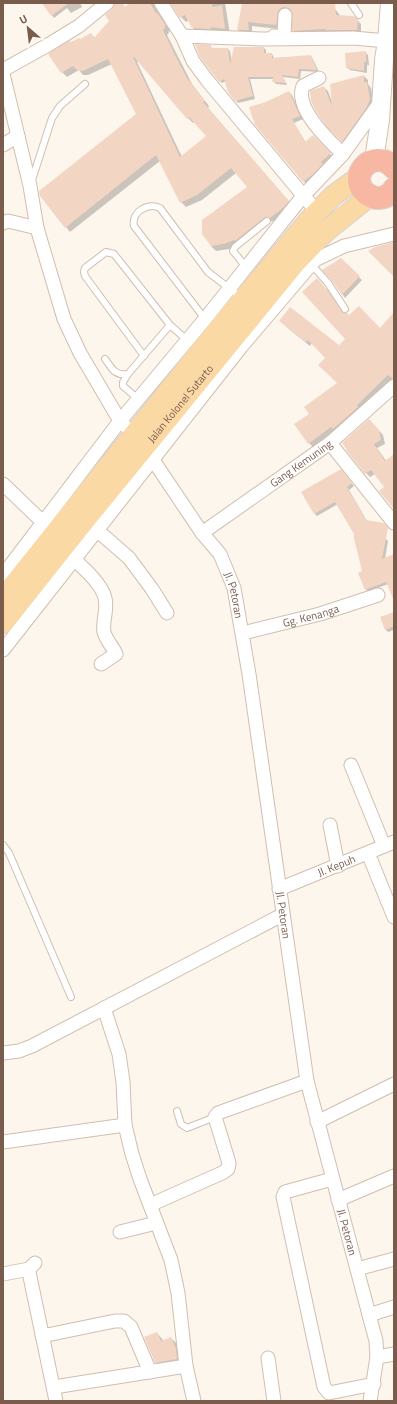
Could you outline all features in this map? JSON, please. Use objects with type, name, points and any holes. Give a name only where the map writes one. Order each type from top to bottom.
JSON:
[{"type":"highway","points":[[386,195],[364,192],[360,185],[359,177],[364,166],[388,160]]},
{"type":"main road","points":[[388,160],[380,126],[384,60],[390,3]]},
{"type":"main road","name":"Jalan Kolonel Sutarto","points":[[3,623],[59,541],[137,441],[219,331],[236,294],[333,196],[359,177]]},
{"type":"main road","name":"Jalan Kolonel Sutarto","points":[[219,331],[269,304],[296,262],[325,232],[386,195]]},
{"type":"main road","name":"Jalan Kolonel Sutarto","points":[[3,598],[59,541],[91,525],[137,441]]},
{"type":"street","points":[[3,70],[48,45],[78,26],[107,3]]},
{"type":"street","points":[[161,3],[182,36],[193,61],[207,80],[317,212]]},
{"type":"street","points":[[264,39],[265,36],[284,35],[285,15]]},
{"type":"street","points":[[182,36],[264,39],[353,38],[387,41]]},
{"type":"street","name":"Jl. Petoran","points":[[3,74],[30,186],[37,228],[64,320],[80,353],[137,441],[202,533],[220,554],[234,588],[243,633],[307,1081],[376,1342],[377,1357],[374,1384],[370,1401]]},
{"type":"street","points":[[319,78],[303,86],[301,92],[302,102],[306,112],[327,139],[343,154]]},
{"type":"street","points":[[236,294],[246,267],[303,196],[343,154],[381,101]]},
{"type":"street","points":[[3,145],[18,136]]},
{"type":"street","points":[[3,223],[8,221],[37,228]]},
{"type":"street","points":[[269,304],[315,260],[344,246],[394,234]]},
{"type":"street","points":[[137,441],[138,399],[187,340],[219,331]]},
{"type":"street","name":"Gang Kemuning","points":[[202,533],[330,443],[394,386]]},
{"type":"street","points":[[330,443],[394,523]]},
{"type":"street","points":[[3,484],[59,541],[96,582],[105,598],[107,605],[104,633],[116,654],[101,664]]},
{"type":"street","points":[[91,525],[128,558],[152,589],[167,613]]},
{"type":"street","points":[[3,575],[59,541]]},
{"type":"street","points":[[3,650],[59,541]]},
{"type":"street","name":"Gg. Kenanga","points":[[243,633],[320,614],[378,595]]},
{"type":"street","points":[[351,765],[389,844]]},
{"type":"street","points":[[330,825],[338,866]]},
{"type":"street","name":"Jl. Kepuh","points":[[279,889],[389,844]]},
{"type":"street","points":[[368,853],[394,916]]},
{"type":"street","points":[[3,1053],[28,1048],[282,914]]},
{"type":"street","points":[[104,1008],[119,1054],[123,1082],[125,1125],[138,1173],[170,1260],[178,1293],[186,1366],[194,1401]]},
{"type":"street","points":[[150,1204],[228,1169],[229,1163],[216,1117],[220,1112],[307,1081]]},
{"type":"street","points":[[317,1122],[394,1084]]},
{"type":"street","points":[[3,1142],[125,1125]]},
{"type":"street","points":[[338,1200],[394,1176]]},
{"type":"street","points":[[332,1179],[285,1192],[283,1197],[324,1387],[327,1392],[332,1393],[374,1384]]},
{"type":"street","points":[[120,1232],[156,1223]]},
{"type":"street","points":[[357,1269],[394,1259]]},
{"type":"street","points":[[3,1274],[32,1266],[42,1336],[56,1401]]},
{"type":"street","points":[[369,1315],[394,1307]]},
{"type":"street","points":[[42,1336],[115,1321],[124,1322],[131,1327],[150,1372]]},
{"type":"street","points":[[377,1357],[394,1354]]},
{"type":"street","points":[[268,1358],[274,1401]]},
{"type":"street","points":[[54,1387],[186,1366]]},
{"type":"lane","points":[[351,3],[359,15]]},
{"type":"lane","points":[[30,186],[52,118],[60,106],[85,84]]},
{"type":"lane","points":[[219,331],[134,226],[133,220],[138,212],[148,206],[153,205],[160,208],[208,272],[236,294]]},
{"type":"lane","points":[[246,267],[233,250],[234,247],[267,221]]},
{"type":"lane","points":[[144,356],[85,276],[85,268],[106,252],[114,254],[170,325],[187,340]]},
{"type":"lane","points":[[311,264],[328,283],[345,309]]},
{"type":"lane","points":[[138,399],[123,386],[123,382],[128,374],[170,325]]},
{"type":"lane","points":[[105,359],[114,372],[121,375],[128,374]]},
{"type":"lane","points":[[3,845],[9,853],[71,997]]},
{"type":"lane","points":[[177,1111],[181,1124],[187,1128],[216,1117]]},
{"type":"building","points":[[42,3],[69,3],[51,16]]},
{"type":"building","points":[[115,3],[121,3],[124,7],[131,3],[150,3],[166,26],[164,26],[165,28],[163,30],[175,55],[187,78],[205,101],[203,102],[289,201],[270,218],[264,218],[235,241],[211,246],[202,234],[202,220],[247,187],[231,168],[197,195],[180,203],[156,155],[65,228],[40,196],[39,191],[136,114],[108,59],[83,71],[77,70],[73,66],[61,73],[48,54],[69,41],[71,42],[79,38],[80,39],[91,33],[94,38],[109,21],[105,15],[112,9]],"holes":[[[134,57],[187,119],[189,117],[206,136],[180,157]]]},
{"type":"building","points":[[211,3],[213,7],[222,5],[225,29],[211,27],[211,29],[192,28],[185,15],[180,18],[171,4]]},
{"type":"building","points":[[242,3],[335,3],[336,15],[354,16],[358,19],[357,30],[325,29],[292,31],[292,12],[290,9],[285,7],[278,11],[276,28],[276,25],[248,22],[249,30],[237,30]]},
{"type":"building","points":[[195,44],[211,45],[211,48],[228,48],[230,64],[234,47],[264,47],[264,53],[272,53],[272,58],[311,55],[317,70],[299,69],[298,77],[282,75],[286,83],[272,82],[273,77],[248,77],[253,96],[235,101],[228,92],[224,79],[219,82],[200,57]]},
{"type":"building","points":[[366,51],[364,71],[346,68],[345,53]]},
{"type":"building","points":[[364,75],[364,82],[367,82],[370,99],[367,107],[342,142],[327,127],[315,110],[311,101],[310,91],[324,86],[332,106],[330,84]]},
{"type":"building","points":[[289,91],[300,116],[292,119],[305,142],[313,135],[331,153],[321,162],[323,164],[303,182],[255,125],[249,107],[266,102]]},
{"type":"building","points":[[394,242],[394,277],[368,251],[375,247]]},
{"type":"building","points":[[341,258],[360,276],[342,295],[322,270]]},
{"type":"building","points":[[317,278],[343,313],[347,313],[349,315],[359,306],[380,328],[394,312],[394,378],[388,375],[357,405],[358,407],[333,429],[331,427],[308,444],[294,424],[309,414],[304,407],[337,383],[318,365],[325,358],[308,340],[306,342],[279,321],[290,307],[339,345],[345,339],[302,292]]},
{"type":"building","points":[[369,419],[379,430],[381,440],[374,444],[385,461],[394,454],[394,509],[379,491],[384,487],[371,470],[365,474],[342,443]]},
{"type":"building","points":[[341,469],[352,483],[347,487],[366,520],[384,523],[388,528],[382,559],[394,554],[394,601],[386,582],[365,590],[358,573],[362,571],[354,534],[335,502],[314,514],[301,492]]},
{"type":"building","points":[[394,612],[394,626],[385,630],[380,617]]},
{"type":"building","points":[[157,1332],[161,1341],[171,1337],[176,1349],[177,1359],[155,1363],[144,1337]]}]
